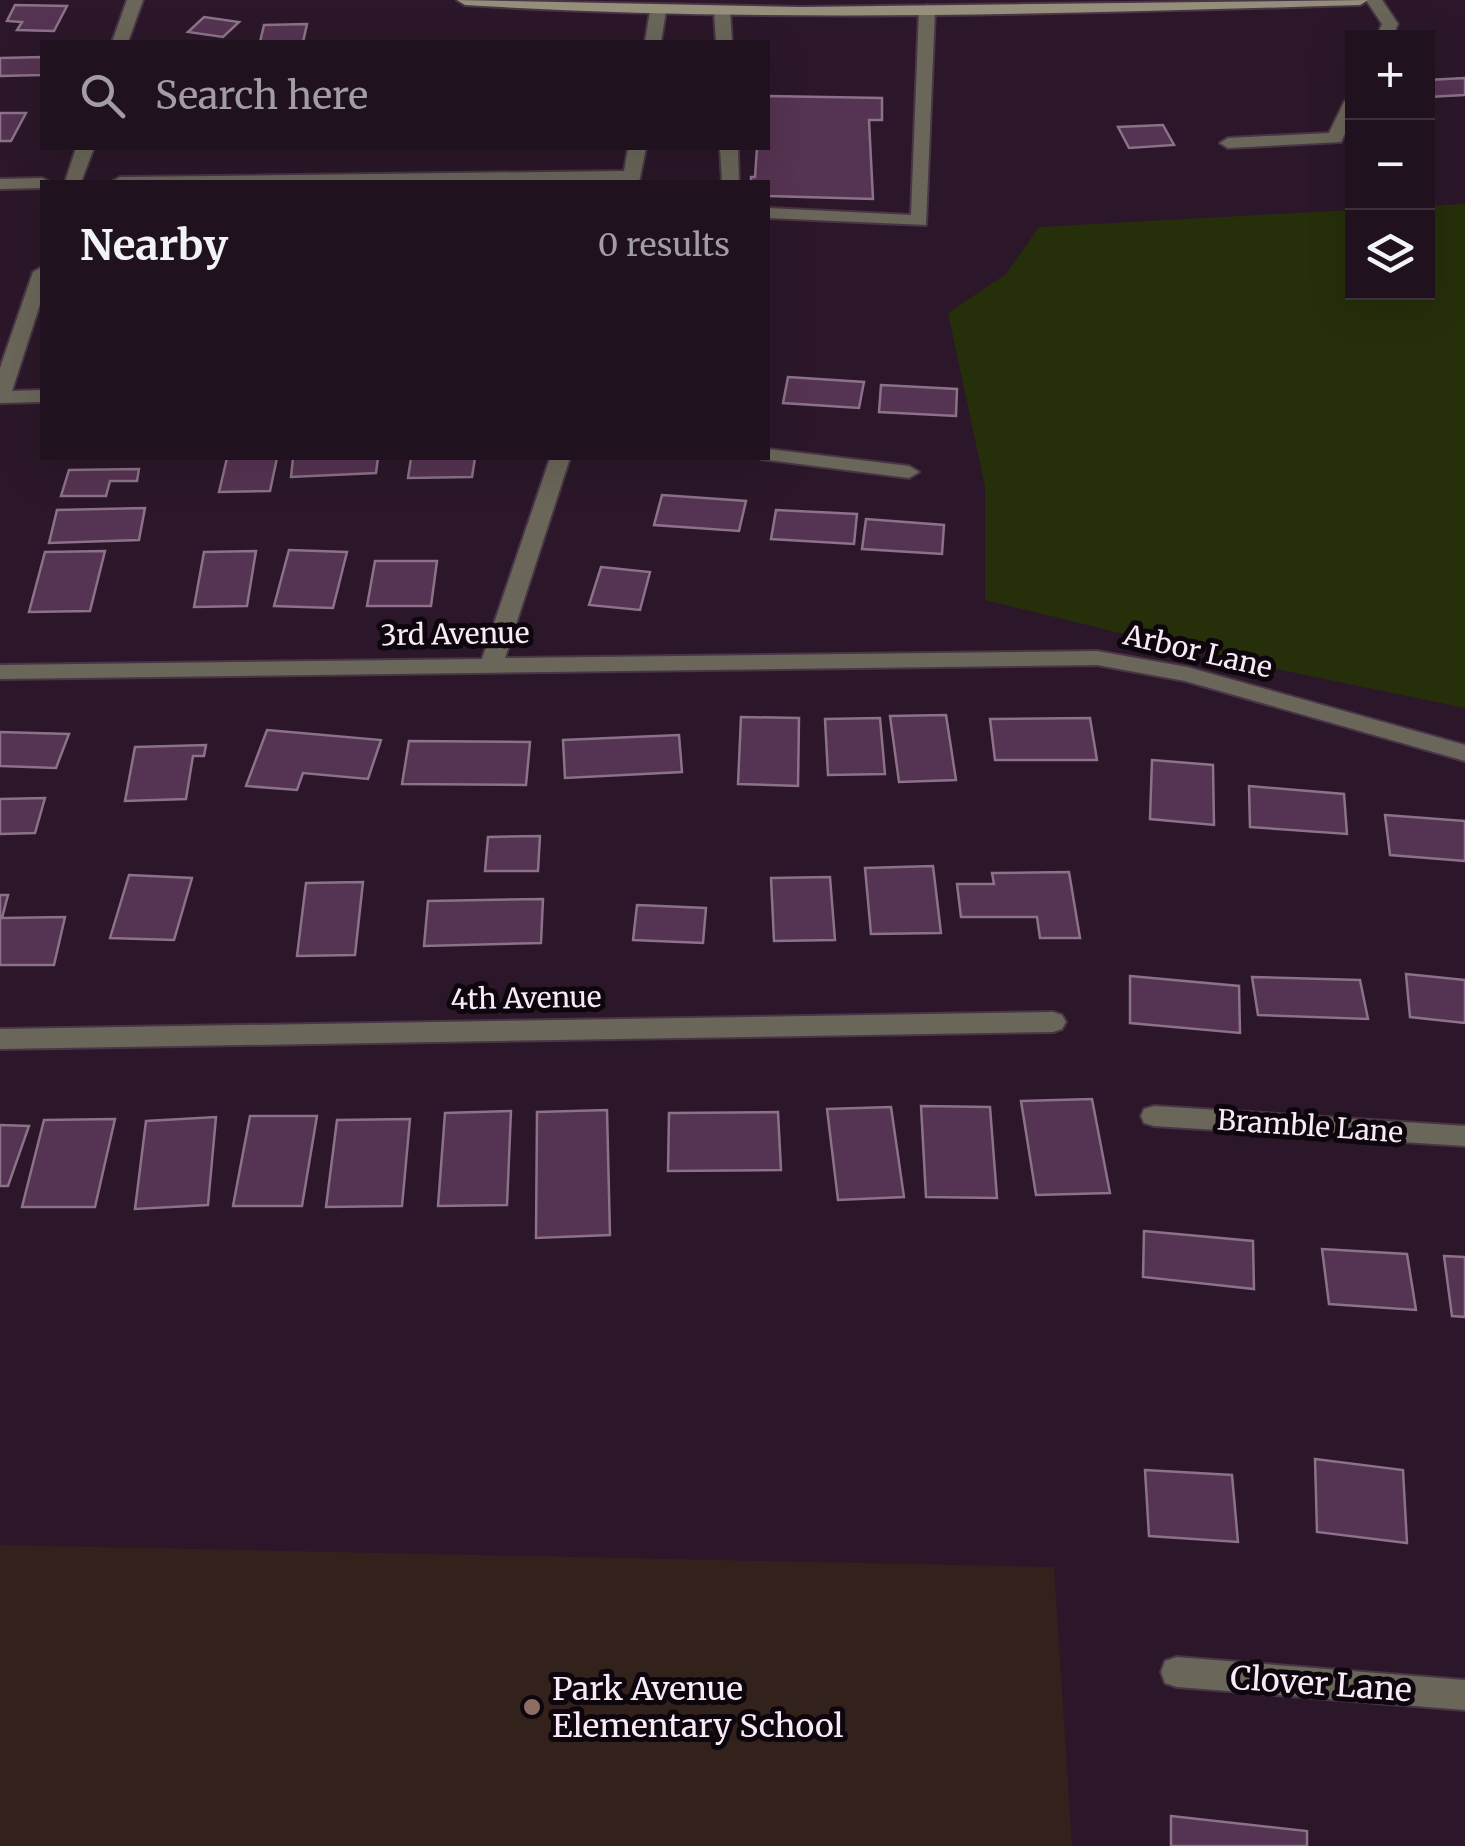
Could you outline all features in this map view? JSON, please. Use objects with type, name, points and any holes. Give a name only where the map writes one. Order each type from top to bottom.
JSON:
[{"type":"main road","points":[[465,0],[658,11],[698,6],[722,11],[928,10],[1360,0]]},
{"type":"street","points":[[121,40],[135,0]]},
{"type":"street","points":[[1374,0],[1390,24],[1387,30]]},
{"type":"street","points":[[770,214],[920,221],[928,10]]},
{"type":"street","points":[[654,40],[658,11]]},
{"type":"street","points":[[722,11],[724,40]]},
{"type":"street","points":[[1228,143],[1336,138],[1345,118]]},
{"type":"street","points":[[74,180],[84,150]]},
{"type":"street","points":[[461,180],[632,179],[637,150]]},
{"type":"street","points":[[729,150],[731,180]]},
{"type":"street","points":[[0,184],[40,184]]},
{"type":"street","points":[[40,278],[0,397],[40,396]]},
{"type":"street","points":[[770,455],[908,472]]},
{"type":"street","points":[[492,663],[559,460]]},
{"type":"street","name":"Arbor Lane","points":[[910,660],[1098,658],[1187,674],[1465,753]]},
{"type":"street","name":"3rd Avenue","points":[[0,672],[910,660]]},
{"type":"street","name":"4th Avenue","points":[[0,1039],[1052,1022]]},
{"type":"street","name":"Bramble Lane","points":[[1154,1116],[1465,1136]]},
{"type":"street","name":"Clover Lane","points":[[1178,1672],[1465,1695]]},
{"type":"shaded area","name":"Park Avenue Elementary School","points":[[0,1545],[1054,1567],[1072,1846],[0,1846]]},
{"type":"green space","points":[[1465,204],[1465,708],[1213,656],[985,600],[985,486],[948,313],[1006,274],[1039,227],[1345,210],[1345,300],[1435,300],[1435,206]]},
{"type":"building","points":[[15,5],[67,6],[54,31],[17,30],[22,22],[7,21]]},
{"type":"building","points":[[204,17],[239,22],[223,37],[188,32]]},
{"type":"building","points":[[307,24],[303,40],[260,40],[264,25]]},
{"type":"building","points":[[40,57],[40,75],[0,76],[0,58]]},
{"type":"building","points":[[1465,78],[1465,95],[1435,97],[1435,80]]},
{"type":"building","points":[[770,96],[882,98],[882,120],[869,120],[873,199],[770,196],[770,180],[751,180],[755,177],[757,150],[770,150]]},
{"type":"building","points":[[0,113],[26,113],[11,141],[0,141]]},
{"type":"building","points":[[1163,125],[1174,145],[1129,148],[1118,127]]},
{"type":"building","points":[[788,377],[864,382],[859,408],[783,403]]},
{"type":"building","points":[[881,385],[957,389],[956,416],[879,412]]},
{"type":"building","points":[[227,460],[277,460],[270,491],[219,492]]},
{"type":"building","points":[[293,460],[378,460],[376,473],[291,477]]},
{"type":"building","points":[[411,460],[475,460],[472,477],[408,478]]},
{"type":"building","points":[[139,469],[137,481],[110,481],[106,496],[61,496],[69,470]]},
{"type":"building","points":[[662,495],[746,501],[739,531],[654,525]]},
{"type":"building","points":[[145,508],[139,540],[49,543],[57,510]]},
{"type":"building","points":[[776,510],[857,514],[854,544],[771,539]]},
{"type":"building","points":[[866,519],[944,525],[942,554],[862,549]]},
{"type":"building","points":[[289,550],[347,552],[333,608],[274,606]]},
{"type":"building","points":[[105,551],[90,611],[29,612],[45,552]]},
{"type":"building","points":[[256,551],[247,606],[194,607],[204,552]]},
{"type":"building","points":[[375,561],[437,561],[431,606],[367,606]]},
{"type":"building","points":[[601,567],[650,572],[640,610],[589,605]]},
{"type":"building","points":[[946,715],[956,780],[899,782],[890,716]]},
{"type":"building","points":[[741,717],[799,718],[798,786],[738,784]]},
{"type":"building","points":[[880,718],[885,774],[828,775],[825,719]]},
{"type":"building","points":[[1090,718],[1097,760],[995,760],[990,719]]},
{"type":"building","points":[[267,730],[381,740],[368,779],[303,773],[297,790],[246,786]]},
{"type":"building","points":[[0,732],[69,734],[56,768],[0,766]]},
{"type":"building","points":[[679,735],[682,772],[565,778],[563,740]]},
{"type":"building","points":[[409,741],[530,742],[526,785],[402,784]]},
{"type":"building","points":[[206,745],[204,756],[193,756],[186,799],[125,801],[135,747]]},
{"type":"building","points":[[1152,760],[1213,765],[1214,825],[1150,819]]},
{"type":"building","points":[[1249,786],[1344,794],[1347,834],[1250,827]]},
{"type":"building","points":[[45,798],[35,833],[0,834],[0,799]]},
{"type":"building","points":[[1385,815],[1465,821],[1465,861],[1390,855]]},
{"type":"building","points":[[540,836],[538,871],[485,871],[488,837]]},
{"type":"building","points":[[933,866],[941,933],[871,934],[865,868]]},
{"type":"building","points":[[1069,872],[1080,938],[1040,938],[1037,917],[961,917],[957,884],[994,884],[992,873]]},
{"type":"building","points":[[129,875],[192,878],[174,940],[110,938]]},
{"type":"building","points":[[830,877],[835,940],[774,941],[771,878]]},
{"type":"building","points":[[363,882],[355,955],[297,956],[306,883]]},
{"type":"building","points":[[0,895],[8,895],[2,918],[65,917],[54,965],[0,965]]},
{"type":"building","points":[[543,899],[541,943],[424,946],[428,901]]},
{"type":"building","points":[[637,905],[706,908],[703,943],[633,940]]},
{"type":"building","points":[[1406,974],[1465,980],[1465,1023],[1410,1017]]},
{"type":"building","points":[[1130,976],[1239,986],[1240,1033],[1130,1023]]},
{"type":"building","points":[[1252,977],[1360,980],[1368,1019],[1258,1015]]},
{"type":"building","points":[[1092,1099],[1110,1193],[1036,1195],[1021,1101]]},
{"type":"building","points":[[921,1106],[990,1107],[997,1198],[926,1197]]},
{"type":"building","points":[[891,1107],[904,1197],[838,1200],[827,1109]]},
{"type":"building","points":[[607,1110],[610,1235],[536,1238],[537,1112]]},
{"type":"building","points":[[511,1111],[507,1205],[438,1206],[445,1113]]},
{"type":"building","points":[[778,1112],[781,1170],[668,1171],[669,1113]]},
{"type":"building","points":[[250,1116],[317,1116],[302,1206],[233,1206]]},
{"type":"building","points":[[216,1117],[208,1205],[135,1209],[146,1121]]},
{"type":"building","points":[[115,1119],[95,1207],[22,1207],[44,1120]]},
{"type":"building","points":[[410,1119],[402,1206],[326,1207],[337,1120]]},
{"type":"building","points":[[0,1125],[29,1126],[8,1186],[0,1186]]},
{"type":"building","points":[[1144,1231],[1253,1241],[1254,1289],[1143,1277]]},
{"type":"building","points":[[1322,1249],[1407,1254],[1416,1310],[1329,1304]]},
{"type":"building","points":[[1444,1256],[1465,1257],[1465,1317],[1452,1316]]},
{"type":"building","points":[[1315,1459],[1403,1470],[1407,1543],[1317,1532]]},
{"type":"building","points":[[1145,1470],[1232,1475],[1238,1542],[1149,1536]]},
{"type":"building","points":[[1171,1816],[1307,1831],[1307,1846],[1171,1846]]},
{"type":"place","name":"Park Avenue Elementary School","points":[[532,1707]]}]
